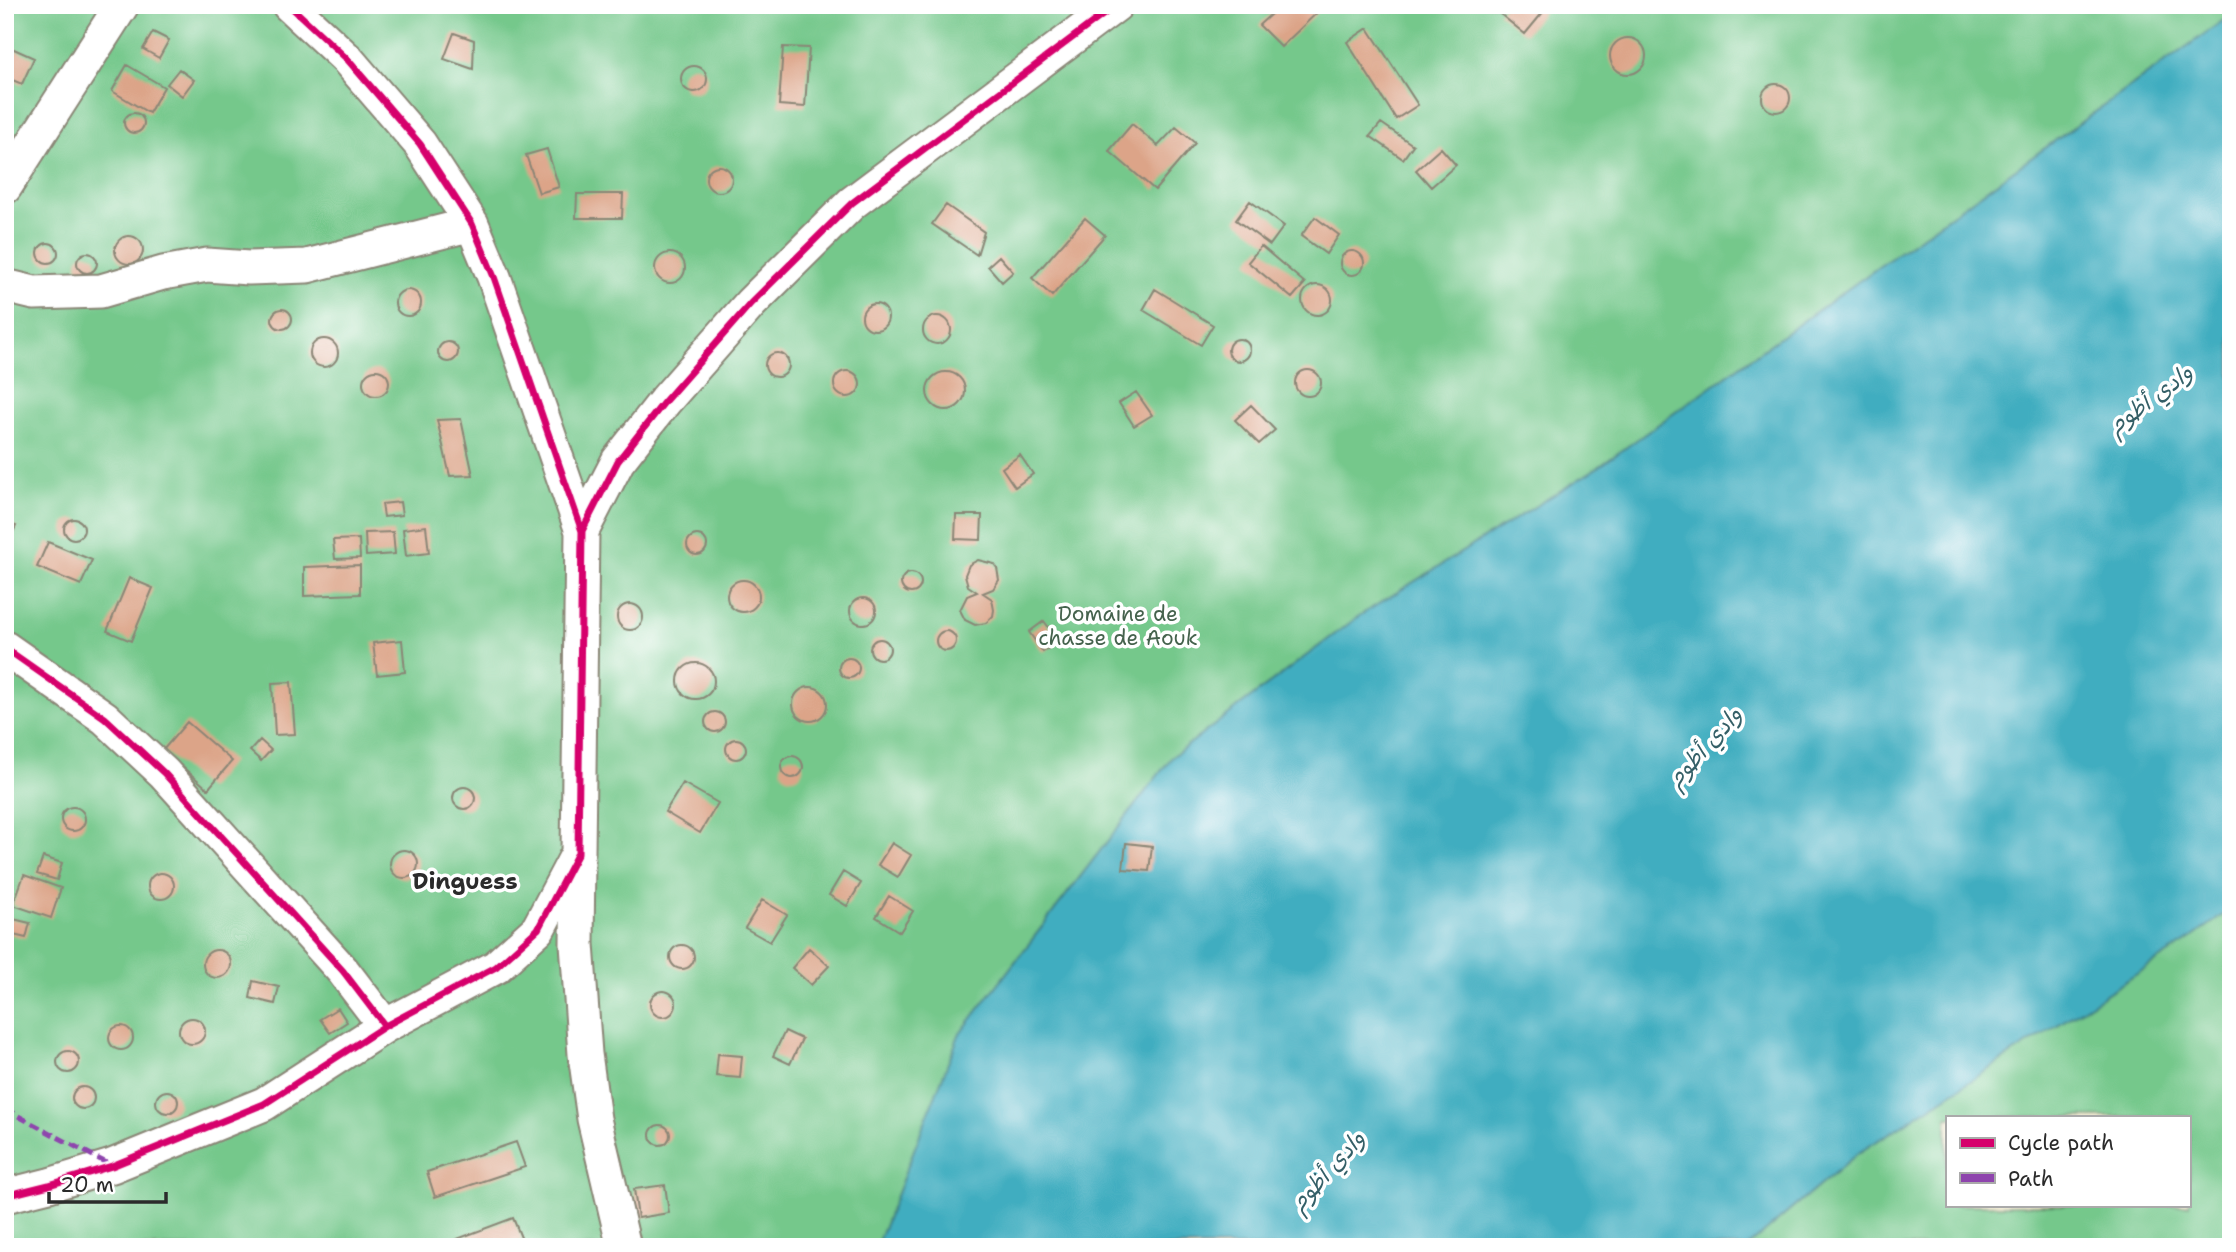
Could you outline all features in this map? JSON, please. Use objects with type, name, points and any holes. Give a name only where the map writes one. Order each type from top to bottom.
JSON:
[{"type":"street","points":[[5,187],[122,5]]},
{"type":"street","points":[[289,5],[347,59],[419,144],[472,224],[498,289],[582,531],[578,944],[585,1054],[594,1119],[624,1247]]},
{"type":"street","points":[[582,531],[618,461],[665,401],[751,303],[852,203],[1111,7]]},
{"type":"street","points":[[5,286],[34,293],[101,290],[163,273],[207,265],[249,268],[307,266],[472,224]]},
{"type":"street","points":[[5,648],[105,718],[164,773],[343,971],[385,1026]]},
{"type":"street","points":[[5,1196],[113,1166],[264,1104],[385,1026],[496,967],[538,929],[578,853]]},
{"type":"green space","name":"Domaine de chasse de Aouk","points":[[5,5],[2231,5],[2231,1247],[5,1247]]},
{"type":"water","name":"وادي أظوم","points":[[2231,15],[2231,909],[2185,943],[1857,1154],[1747,1247],[876,1247],[959,1035],[1172,757],[1359,616],[1600,466]]},
{"type":"building","points":[[1281,5],[1318,5],[1321,9],[1281,47],[1259,25]]},
{"type":"building","points":[[1505,5],[1537,5],[1544,11],[1525,34],[1499,13]]},
{"type":"building","points":[[1368,28],[1418,105],[1396,119],[1347,42]]},
{"type":"building","points":[[153,32],[169,40],[159,58],[143,49]]},
{"type":"building","points":[[454,33],[474,40],[473,69],[444,59]]},
{"type":"building","points":[[1628,38],[1641,43],[1646,56],[1641,69],[1628,74],[1615,69],[1610,56],[1615,43]]},
{"type":"building","points":[[5,45],[34,58],[22,84],[5,77]]},
{"type":"building","points":[[783,47],[809,48],[805,107],[779,105]]},
{"type":"building","points":[[127,65],[164,87],[149,113],[112,91]]},
{"type":"building","points":[[694,66],[703,70],[707,79],[703,88],[694,92],[685,88],[681,79],[685,70]]},
{"type":"building","points":[[179,69],[194,80],[182,96],[167,84]]},
{"type":"building","points":[[1776,84],[1786,88],[1790,98],[1786,108],[1776,112],[1766,108],[1762,98],[1766,88]]},
{"type":"building","points":[[134,113],[141,116],[144,123],[141,130],[134,133],[127,130],[124,123],[127,116]]},
{"type":"building","points":[[1381,123],[1413,145],[1403,159],[1370,136]]},
{"type":"building","points":[[1132,124],[1158,146],[1176,127],[1195,143],[1155,190],[1109,151]]},
{"type":"building","points":[[1441,148],[1456,165],[1431,187],[1416,170]]},
{"type":"building","points":[[547,149],[559,187],[539,193],[526,155]]},
{"type":"building","points":[[719,166],[728,170],[732,179],[728,188],[719,192],[710,188],[706,179],[710,170]]},
{"type":"building","points":[[577,194],[623,194],[622,218],[576,218]]},
{"type":"building","points":[[1250,201],[1284,226],[1270,245],[1236,220]]},
{"type":"building","points":[[946,205],[984,232],[977,255],[932,224]]},
{"type":"building","points":[[1315,217],[1339,235],[1326,254],[1301,236]]},
{"type":"building","points":[[1085,218],[1105,235],[1052,296],[1032,278]]},
{"type":"building","points":[[129,236],[139,240],[143,250],[139,260],[129,264],[119,260],[115,250],[119,240]]},
{"type":"building","points":[[48,243],[55,246],[58,253],[55,260],[48,263],[41,260],[38,253],[41,246]]},
{"type":"building","points":[[1261,246],[1305,283],[1292,298],[1248,262]]},
{"type":"building","points":[[1352,251],[1363,258],[1364,263],[1357,274],[1352,275],[1341,268],[1340,263],[1347,252]]},
{"type":"building","points":[[87,253],[94,256],[97,263],[94,270],[87,273],[80,270],[77,263],[80,256]]},
{"type":"building","points":[[670,253],[676,254],[684,262],[684,274],[676,282],[670,283],[664,282],[656,274],[655,268],[656,262],[664,254]]},
{"type":"building","points":[[999,256],[1013,272],[1002,282],[988,266]]},
{"type":"building","points":[[1317,285],[1328,289],[1332,300],[1328,311],[1317,315],[1306,311],[1302,300],[1306,289]]},
{"type":"building","points":[[1155,289],[1213,325],[1201,345],[1143,310]]},
{"type":"building","points":[[408,290],[417,294],[421,303],[417,312],[408,316],[399,312],[395,303],[399,294]]},
{"type":"building","points":[[875,304],[884,308],[888,317],[884,326],[875,330],[866,326],[862,317],[866,308]]},
{"type":"building","points":[[282,309],[289,312],[292,319],[289,326],[282,329],[275,326],[272,319],[275,312]]},
{"type":"building","points":[[937,316],[947,320],[951,330],[947,340],[937,344],[927,340],[923,330],[927,320]]},
{"type":"building","points":[[324,339],[334,343],[338,353],[334,363],[324,367],[314,363],[310,353],[314,343]]},
{"type":"building","points":[[1239,339],[1247,342],[1250,350],[1247,358],[1239,361],[1231,358],[1228,350],[1231,342]]},
{"type":"building","points":[[448,342],[455,345],[458,352],[455,359],[448,362],[441,359],[438,352],[441,345]]},
{"type":"building","points":[[777,353],[788,360],[789,365],[782,376],[777,377],[766,370],[765,365],[772,354]]},
{"type":"building","points":[[376,370],[385,374],[389,383],[385,392],[376,396],[367,392],[363,383],[367,374]]},
{"type":"building","points":[[1308,370],[1317,374],[1321,383],[1317,392],[1308,396],[1299,392],[1295,383],[1299,374]]},
{"type":"building","points":[[847,371],[856,375],[860,384],[856,393],[847,397],[838,393],[834,384],[838,375]]},
{"type":"building","points":[[946,372],[959,378],[965,391],[959,404],[946,410],[933,404],[927,391],[933,378]]},
{"type":"building","points":[[1136,392],[1152,415],[1134,426],[1119,403]]},
{"type":"building","points":[[1251,405],[1275,430],[1259,444],[1235,420]]},
{"type":"building","points":[[461,419],[473,475],[450,476],[437,420]]},
{"type":"building","points":[[1020,455],[1033,474],[1015,487],[1002,468]]},
{"type":"building","points":[[400,502],[402,515],[384,517],[382,504]]},
{"type":"building","points":[[956,515],[982,515],[981,540],[955,539]]},
{"type":"building","points":[[74,519],[81,522],[84,529],[81,536],[74,539],[67,536],[64,529],[67,522]]},
{"type":"building","points":[[5,522],[16,526],[5,549]]},
{"type":"building","points":[[426,526],[429,553],[406,556],[403,529]]},
{"type":"building","points":[[393,532],[395,554],[366,556],[365,533]]},
{"type":"building","points":[[697,535],[704,538],[707,545],[704,552],[697,555],[690,552],[687,545],[690,538]]},
{"type":"building","points":[[359,539],[360,558],[335,559],[333,540]]},
{"type":"building","points":[[48,542],[92,560],[81,585],[37,567]]},
{"type":"building","points":[[978,560],[994,564],[999,580],[993,589],[983,593],[992,599],[993,616],[986,623],[975,625],[965,620],[960,610],[967,596],[977,592],[968,586],[965,575],[969,565]]},
{"type":"building","points":[[360,565],[360,594],[304,596],[304,567]]},
{"type":"building","points":[[911,573],[918,576],[921,583],[918,590],[911,593],[904,590],[901,583],[904,576]]},
{"type":"building","points":[[129,578],[153,588],[131,641],[107,631]]},
{"type":"building","points":[[743,580],[755,584],[759,596],[755,608],[743,612],[731,608],[727,596],[731,584]]},
{"type":"building","points":[[863,598],[872,602],[876,611],[872,620],[863,624],[854,620],[850,611],[854,602]]},
{"type":"building","points":[[630,604],[639,608],[643,617],[639,626],[630,630],[621,626],[617,617],[621,608]]},
{"type":"building","points":[[1044,621],[1059,641],[1043,652],[1029,632]]},
{"type":"building","points":[[946,631],[953,634],[956,641],[953,648],[946,651],[939,648],[936,641],[939,634]]},
{"type":"building","points":[[880,639],[887,642],[890,649],[887,656],[880,659],[873,656],[870,649],[873,642]]},
{"type":"building","points":[[402,640],[405,672],[377,675],[373,643]]},
{"type":"building","points":[[849,658],[856,661],[859,668],[856,675],[849,678],[842,675],[839,668],[842,661]]},
{"type":"building","points":[[696,663],[708,669],[714,681],[708,693],[696,699],[684,693],[678,681],[684,669]]},
{"type":"building","points":[[291,682],[295,734],[275,735],[272,683]]},
{"type":"building","points":[[810,687],[822,692],[827,704],[822,716],[810,721],[798,716],[793,704],[798,692]]},
{"type":"building","points":[[715,712],[722,715],[725,722],[722,729],[715,732],[708,729],[705,722],[708,715]]},
{"type":"building","points":[[187,722],[232,761],[208,789],[163,750]]},
{"type":"building","points":[[736,739],[743,742],[746,749],[743,756],[736,759],[729,756],[726,749],[729,742]]},
{"type":"building","points":[[260,740],[271,750],[261,761],[250,751]]},
{"type":"building","points":[[792,756],[800,759],[803,767],[800,775],[792,778],[784,775],[781,767],[784,759]]},
{"type":"building","points":[[683,783],[718,803],[700,833],[665,812]]},
{"type":"building","points":[[464,787],[472,790],[475,798],[472,806],[464,809],[456,806],[453,798],[456,790]]},
{"type":"building","points":[[73,807],[82,810],[85,819],[82,828],[73,831],[64,828],[61,819],[64,810]]},
{"type":"building","points":[[892,843],[911,855],[898,877],[878,865]]},
{"type":"building","points":[[1126,843],[1152,846],[1149,871],[1123,869]]},
{"type":"building","points":[[404,850],[414,854],[418,864],[414,874],[404,878],[394,874],[390,864],[394,854]]},
{"type":"building","points":[[43,857],[62,863],[57,880],[37,874]]},
{"type":"building","points":[[843,872],[861,883],[847,906],[829,895]]},
{"type":"building","points":[[161,873],[170,877],[174,886],[170,895],[161,899],[152,895],[148,886],[152,877]]},
{"type":"building","points":[[24,875],[61,888],[51,918],[13,905]]},
{"type":"building","points":[[889,896],[913,911],[900,932],[876,917]]},
{"type":"building","points":[[762,900],[787,915],[770,942],[745,928]]},
{"type":"building","points":[[9,918],[30,923],[26,938],[5,933]]},
{"type":"building","points":[[682,945],[691,948],[694,957],[691,966],[682,969],[673,966],[670,957],[673,948]]},
{"type":"building","points":[[809,948],[829,966],[811,985],[792,968]]},
{"type":"building","points":[[217,950],[227,954],[231,964],[227,974],[217,978],[207,974],[203,964],[207,954]]},
{"type":"building","points":[[253,981],[279,987],[275,1004],[250,998]]},
{"type":"building","points":[[663,991],[672,995],[676,1004],[672,1013],[663,1017],[654,1013],[650,1004],[654,995]]},
{"type":"building","points":[[338,1008],[347,1022],[330,1033],[320,1019]]},
{"type":"building","points":[[192,1018],[201,1022],[205,1031],[201,1040],[192,1044],[183,1040],[179,1031],[183,1022]]},
{"type":"building","points":[[121,1026],[132,1033],[133,1038],[126,1049],[121,1050],[110,1043],[109,1038],[116,1027]]},
{"type":"building","points":[[785,1031],[802,1039],[790,1064],[773,1056]]},
{"type":"building","points":[[68,1051],[76,1054],[79,1062],[76,1070],[68,1073],[60,1070],[57,1062],[60,1054]]},
{"type":"building","points":[[718,1054],[742,1056],[740,1078],[716,1076]]},
{"type":"building","points":[[83,1087],[91,1090],[94,1098],[91,1106],[83,1109],[75,1106],[72,1098],[75,1090]]},
{"type":"building","points":[[167,1091],[175,1094],[178,1102],[175,1110],[167,1113],[159,1110],[156,1102],[159,1094]]},
{"type":"building","points":[[660,1125],[667,1128],[670,1135],[667,1142],[660,1145],[653,1142],[650,1135],[653,1128]]},
{"type":"building","points":[[516,1142],[525,1167],[435,1197],[427,1172]]},
{"type":"building","points":[[665,1185],[669,1213],[638,1218],[634,1189]]},
{"type":"building","points":[[513,1218],[522,1240],[505,1247],[451,1247],[449,1242]]},
{"type":"marked path","points":[[5,1109],[112,1166]]},
{"type":"cycle path","points":[[289,5],[347,59],[420,144],[472,224],[494,277],[582,531]]},
{"type":"cycle path","points":[[5,1196],[112,1166],[264,1104],[385,1026],[496,967],[538,929],[578,853],[582,531],[618,461],[665,401],[751,303],[852,203],[1116,5]]},
{"type":"cycle path","points":[[5,648],[105,718],[164,773],[343,971],[385,1026]]},
{"type":"district","name":"Dinguess","points":[[465,881]]}]
